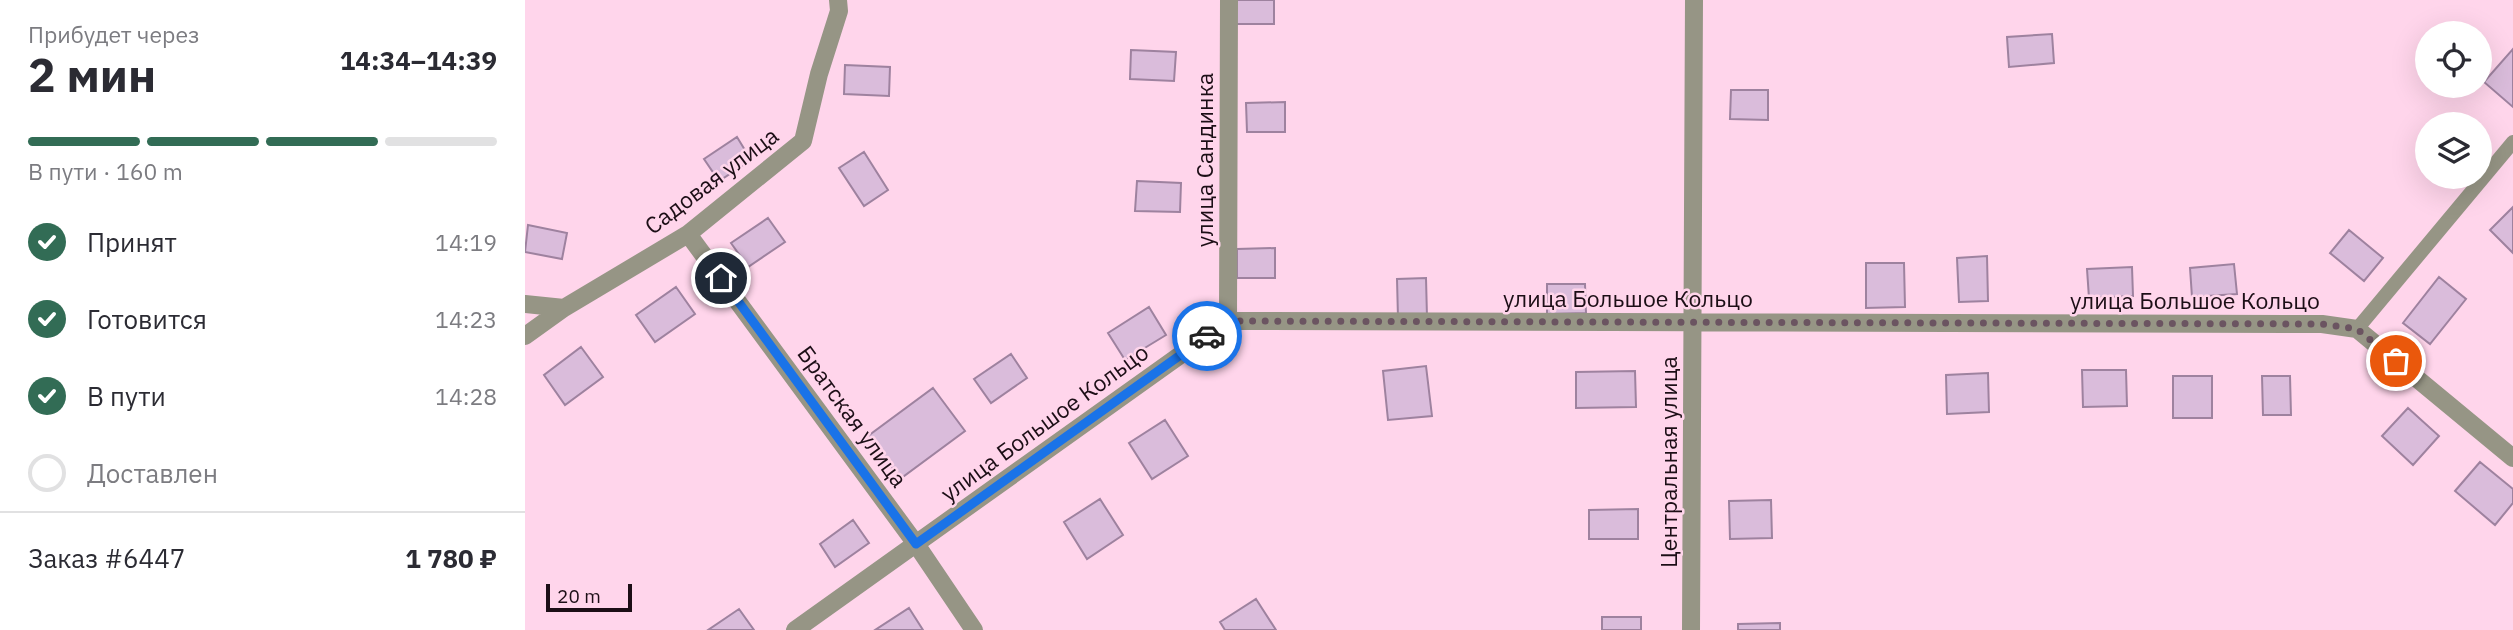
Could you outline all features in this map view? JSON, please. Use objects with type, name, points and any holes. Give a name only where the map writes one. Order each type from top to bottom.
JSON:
[{"type":"street","name":"Садовая улица","points":[[525,337],[564,308],[688,234],[803,141],[819,74],[839,11],[838,0]]},
{"type":"street","name":"улица Сандинка","points":[[1228,321],[1229,0]]},
{"type":"street","name":"Центральная улица","points":[[1691,630],[1694,0]]},
{"type":"street","name":"Братская улица","points":[[688,234],[916,544],[974,630]]},
{"type":"street","points":[[525,304],[564,308]]},
{"type":"street","name":"улица Большое Кольцо","points":[[795,630],[1228,321],[2322,324],[2357,329]]},
{"type":"street","points":[[2357,329],[2513,458]]},
{"type":"lane","points":[[2357,329],[2513,142]]},
{"type":"building","points":[[1235,0],[1274,0],[1274,24],[1236,24]]},
{"type":"building","points":[[2052,34],[2054,63],[2009,67],[2007,37]]},
{"type":"building","points":[[2513,49],[2513,107],[2492,89],[2492,73]]},
{"type":"building","points":[[1131,50],[1176,52],[1174,81],[1130,79]]},
{"type":"building","points":[[845,65],[890,67],[889,96],[844,94]]},
{"type":"building","points":[[1731,90],[1768,90],[1768,120],[1730,119]]},
{"type":"building","points":[[1285,102],[1285,132],[1247,132],[1246,103]]},
{"type":"building","points":[[737,137],[751,160],[719,181],[704,159]]},
{"type":"building","points":[[864,152],[888,190],[864,206],[839,168]]},
{"type":"building","points":[[1137,181],[1181,183],[1180,212],[1135,211]]},
{"type":"building","points":[[2513,207],[2513,253],[2490,230]]},
{"type":"building","points":[[768,218],[785,242],[748,267],[731,243]]},
{"type":"building","points":[[528,225],[567,233],[562,259],[525,252]]},
{"type":"building","points":[[2349,230],[2383,258],[2364,281],[2330,253]]},
{"type":"building","points":[[1275,248],[1275,278],[1237,278],[1237,249]]},
{"type":"building","points":[[1987,256],[1988,301],[1959,302],[1957,258]]},
{"type":"building","points":[[1866,263],[1904,263],[1905,307],[1866,308]]},
{"type":"building","points":[[2234,264],[2237,294],[2192,297],[2190,268]]},
{"type":"building","points":[[2132,267],[2133,296],[2089,298],[2087,269]]},
{"type":"building","points":[[2439,277],[2466,299],[2430,344],[2403,323]]},
{"type":"building","points":[[1426,278],[1427,317],[1398,318],[1397,279]]},
{"type":"building","points":[[1547,284],[1585,284],[1586,313],[1547,314]]},
{"type":"building","points":[[676,287],[695,314],[655,342],[636,315]]},
{"type":"building","points":[[1149,307],[1166,335],[1125,360],[1108,333]]},
{"type":"building","points":[[581,347],[603,377],[565,405],[544,375]]},
{"type":"building","points":[[1011,354],[1027,378],[991,403],[974,379]]},
{"type":"building","points":[[1426,366],[1432,416],[1388,420],[1383,371]]},
{"type":"building","points":[[2082,370],[2126,370],[2127,406],[2083,407]]},
{"type":"building","points":[[1635,371],[1636,407],[1576,408],[1576,372]]},
{"type":"building","points":[[1988,373],[1989,412],[1947,414],[1946,375]]},
{"type":"building","points":[[2173,376],[2212,376],[2212,418],[2173,418]]},
{"type":"building","points":[[2262,376],[2290,376],[2291,415],[2263,415]]},
{"type":"building","points":[[933,388],[965,431],[900,479],[868,436]]},
{"type":"building","points":[[2408,408],[2439,436],[2413,465],[2382,436]]},
{"type":"building","points":[[1165,420],[1188,456],[1152,479],[1129,443]]},
{"type":"building","points":[[2480,462],[2513,489],[2513,503],[2495,525],[2455,491]]},
{"type":"building","points":[[1100,499],[1123,535],[1087,559],[1064,522]]},
{"type":"building","points":[[1771,500],[1772,538],[1730,539],[1729,501]]},
{"type":"building","points":[[1638,509],[1638,539],[1589,539],[1589,510]]},
{"type":"building","points":[[853,520],[869,543],[835,567],[820,544]]},
{"type":"building","points":[[1256,599],[1276,630],[1225,630],[1220,622]]},
{"type":"building","points":[[909,608],[923,630],[875,630]]},
{"type":"building","points":[[739,609],[754,630],[708,630]]},
{"type":"building","points":[[1602,617],[1641,617],[1641,630],[1602,630]]},
{"type":"building","points":[[1780,623],[1780,630],[1738,630],[1738,624]]},
{"type":"way so far","points":[[1207,336],[1228,321],[2322,324],[2357,329],[2396,361]]},
{"type":"route","points":[[721,278],[916,544],[1207,336]]}]
